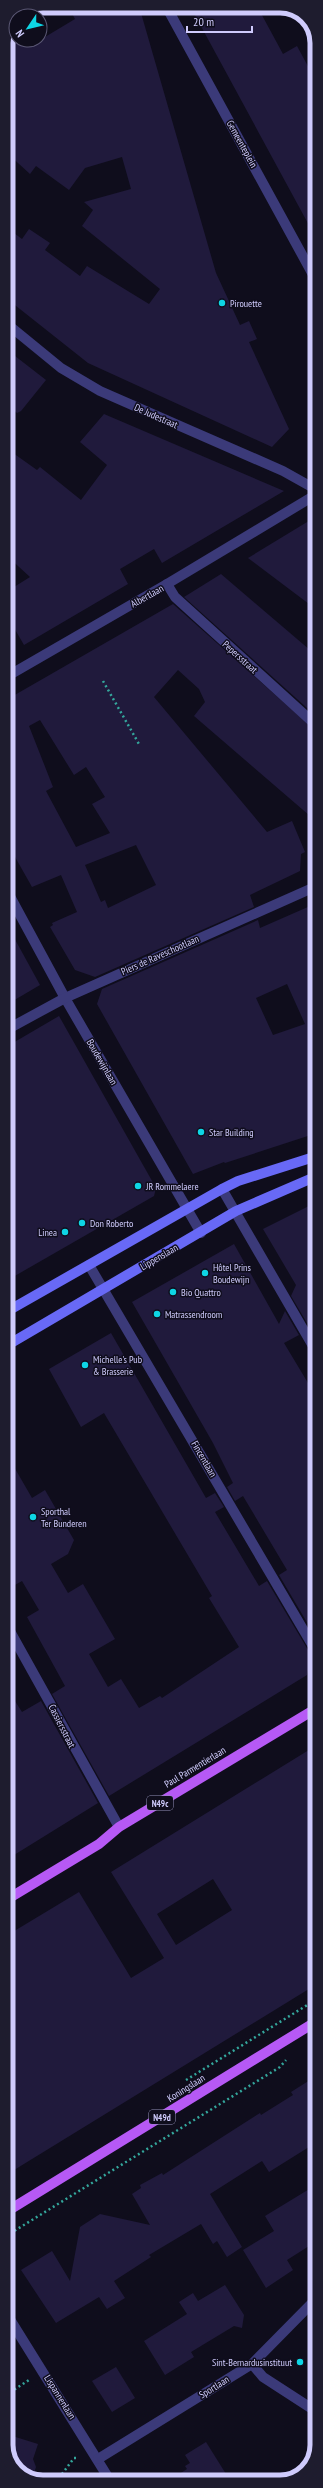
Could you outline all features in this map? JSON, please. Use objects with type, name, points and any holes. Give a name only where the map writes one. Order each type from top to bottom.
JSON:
[{"type":"main road","points":[[13,1308],[222,1189],[238,1181],[310,1158]]},
{"type":"main road","name":"Lippenslaan","points":[[13,1342],[201,1233],[236,1211],[310,1179]]},
{"type":"main road","name":"Paul Parmentierlaan","points":[[13,1896],[99,1844],[119,1827],[310,1712]]},
{"type":"main road","name":"Koningslaan","points":[[13,2208],[310,2025]]},
{"type":"street","name":"Gemeenteplein","points":[[170,13],[310,269]]},
{"type":"street","name":"De Judestraat","points":[[13,329],[61,368],[100,391],[283,471],[310,486]]},
{"type":"street","name":"Albertlaan","points":[[13,673],[167,584],[310,498]]},
{"type":"street","name":"Pepersstraat","points":[[167,584],[175,597],[310,720]]},
{"type":"street","name":"Piers de Raveschootlaan","points":[[13,1026],[65,998],[310,889]]},
{"type":"street","name":"Boudewijnlaan","points":[[13,902],[65,998],[201,1233]]},
{"type":"street","points":[[222,1189],[310,1341]]},
{"type":"street","name":"Fincentlaan","points":[[89,1265],[105,1289],[310,1641]]},
{"type":"street","name":"Cassiersstraat","points":[[13,1637],[119,1827]]},
{"type":"street","name":"Sportlaan","points":[[98,2459],[252,2364],[310,2305]]},
{"type":"street","name":"Lispannenlaan","points":[[13,2324],[108,2475]]},
{"type":"street","points":[[252,2364],[263,2377],[310,2407]]},
{"type":"path","points":[[103,681],[139,744]]},
{"type":"path","points":[[13,2232],[280,2067],[288,2057]]},
{"type":"path","points":[[13,2391],[27,2382]]},
{"type":"path","points":[[61,2475],[74,2458]]},
{"type":"building","points":[[72,13],[141,13],[216,273],[240,325],[249,321],[257,339],[249,342],[289,429],[272,447],[88,363],[13,304],[13,232],[22,239],[29,229],[50,243],[45,250],[80,276],[87,266],[149,304],[160,289],[82,226],[93,210],[84,202],[131,189],[122,157],[85,168],[69,190],[36,166],[30,174],[13,158],[13,48],[48,48],[48,35],[75,19]]},
{"type":"building","points":[[194,13],[261,13],[283,54],[297,46],[310,70],[310,227]]},
{"type":"building","points":[[13,354],[46,380],[21,411],[17,413],[13,409]]},
{"type":"building","points":[[104,414],[284,491],[162,563],[154,549],[120,569],[128,584],[24,645],[13,626],[13,588],[30,577],[13,561],[13,453],[37,470],[40,467],[81,500],[107,465],[80,442]]},
{"type":"building","points":[[310,520],[310,605],[248,558]]},
{"type":"building","points":[[221,574],[310,650],[310,711],[184,597]]},
{"type":"building","points":[[173,604],[310,726],[310,816],[194,716],[205,702],[199,689],[178,670],[154,697],[267,832],[292,821],[305,852],[301,854],[300,871],[250,895],[254,907],[95,977],[75,970],[50,927],[53,925],[52,923],[77,912],[61,875],[32,887],[13,853],[13,696]],"holes":[[[40,720],[74,775],[86,767],[105,797],[92,804],[110,833],[76,847],[46,791],[53,787],[29,726]],[[136,845],[156,885],[108,908],[105,900],[101,902],[85,865]]]},
{"type":"building","points":[[310,906],[310,1135],[225,1163],[224,1162],[193,1174],[97,1004],[102,989],[258,920],[260,928]],"holes":[[[287,984],[305,1024],[273,1035],[256,998]]]},
{"type":"building","points":[[13,936],[40,985],[13,1001]]},
{"type":"building","points":[[59,1016],[156,1188],[154,1196],[13,1277],[13,1043]]},
{"type":"building","points":[[310,1206],[310,1328],[291,1296],[296,1285],[263,1229]]},
{"type":"building","points":[[234,1244],[279,1324],[285,1311],[299,1335],[284,1343],[310,1386],[310,1628],[279,1575],[287,1570],[243,1496],[235,1501],[227,1487],[233,1483],[213,1443],[132,1302]]},
{"type":"building","points":[[111,1333],[206,1498],[215,1493],[224,1507],[215,1512],[259,1586],[267,1581],[310,1653],[307,1675],[109,1796],[52,1694],[65,1686],[27,1617],[39,1610],[22,1581],[13,1586],[13,1465],[32,1498],[45,1490],[74,1540],[68,1554],[51,1564],[68,1593],[83,1584],[115,1639],[89,1654],[108,1687],[121,1679],[139,1708],[160,1696],[162,1698],[239,1647],[209,1598],[212,1596],[104,1413],[81,1427],[49,1369]]},
{"type":"building","points":[[13,1698],[22,1712],[41,1701],[98,1803],[13,1856]]},
{"type":"building","points":[[310,1749],[310,1988],[13,2171],[13,2051],[15,2050],[13,2047],[13,1932],[79,1892],[131,1978],[164,1958],[111,1872]],"holes":[[[213,1879],[232,1910],[176,1945],[157,1914]]]},
{"type":"building","points":[[310,2080],[310,2146],[269,2172],[262,2161],[210,2194],[242,2247],[227,2257],[217,2241],[213,2244],[201,2224],[149,2255],[151,2257],[114,2281],[125,2298],[107,2309],[99,2297],[56,2323],[21,2270],[52,2251],[70,2281],[80,2227],[100,2214],[150,2225],[132,2194],[141,2188],[140,2185],[162,2173],[163,2175],[260,2113],[261,2115],[293,2095],[291,2092]]},
{"type":"building","points":[[310,2189],[310,2245],[287,2260],[293,2270],[266,2288],[243,2250],[274,2231],[265,2216]]},
{"type":"building","points":[[225,2285],[244,2315],[242,2328],[234,2326],[191,2352],[194,2357],[165,2375],[144,2341],[187,2314],[179,2302],[193,2293],[198,2301]]},
{"type":"building","points":[[116,2367],[135,2398],[112,2412],[92,2381]]},
{"type":"building","points":[[13,2436],[38,2444],[33,2459],[36,2467],[34,2474],[26,2470],[18,2462],[14,2453]]},
{"type":"building","points":[[206,2442],[227,2475],[178,2475],[187,2469],[185,2466],[190,2463],[185,2455]]},
{"type":"place","name":"Pirouette","points":[[222,303]]},
{"type":"place","name":"Star Building","points":[[201,1132]]},
{"type":"place","name":"JR Rommelaere","points":[[138,1186]]},
{"type":"place","name":"Don Roberto","points":[[82,1223]]},
{"type":"place","name":"Linea","points":[[65,1232]]},
{"type":"place","name":"Hôtel Prins Boudewijn","points":[[205,1273]]},
{"type":"place","name":"Bio Quattro","points":[[173,1292]]},
{"type":"place","name":"Matrassendroom","points":[[157,1314]]},
{"type":"place","name":"Michelle's Pub & Brasserie","points":[[85,1365]]},
{"type":"place","name":"Sporthal Ter Bunderen","points":[[33,1517]]},
{"type":"place","name":"Sint-Bernardusinstituut","points":[[300,2362]]}]
